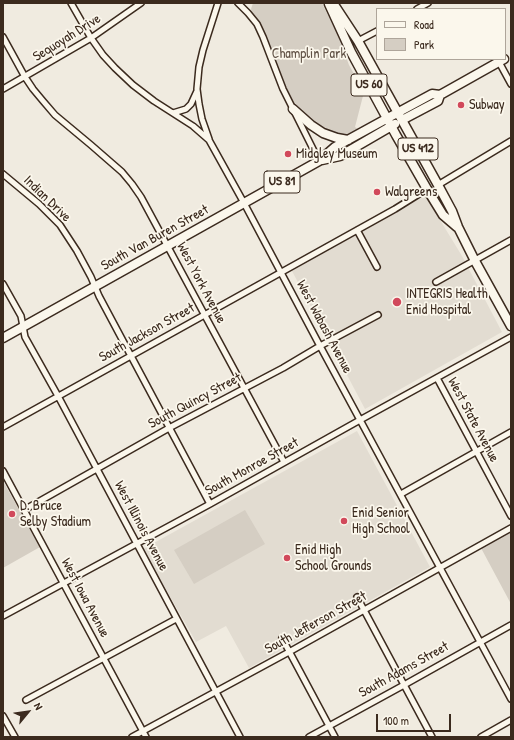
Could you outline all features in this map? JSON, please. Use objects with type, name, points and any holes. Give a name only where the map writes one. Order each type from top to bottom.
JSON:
[{"type":"main road","name":"US 60","points":[[328,3],[351,52],[391,126]]},
{"type":"main road","name":"US 60","points":[[333,3],[358,41],[398,113]]},
{"type":"main road","name":"South Van Buren Street","points":[[3,338],[319,161],[335,147],[387,118],[432,94],[440,95],[502,60]]},
{"type":"main road","name":"South Van Buren Street","points":[[319,161],[340,156],[391,126],[438,101],[440,95]]},
{"type":"main road","points":[[293,109],[311,125],[323,133],[348,140]]},
{"type":"main road","name":"US 412","points":[[398,113],[452,211],[458,227],[475,261],[511,326]]},
{"type":"main road","name":"US 412","points":[[391,126],[443,215],[458,227]]},
{"type":"street","name":"West Wabash Avenue","points":[[71,3],[91,38],[103,55],[115,68],[133,85],[154,101],[193,126],[209,140],[511,699]]},
{"type":"street","name":"Sequoyah Drive","points":[[3,89],[91,38],[141,3]]},
{"type":"street","points":[[209,140],[202,119],[197,90],[199,67],[203,50],[218,3]]},
{"type":"street","points":[[238,3],[257,24],[283,89],[319,161]]},
{"type":"street","points":[[245,9],[248,3]]},
{"type":"street","points":[[419,8],[428,3]]},
{"type":"street","points":[[358,41],[376,32]]},
{"type":"street","name":"West York Avenue","points":[[3,37],[32,89],[55,115],[122,172],[144,202],[284,462]]},
{"type":"street","points":[[502,60],[511,84]]},
{"type":"street","points":[[173,113],[186,109],[191,104],[197,90]]},
{"type":"street","points":[[438,185],[511,141]]},
{"type":"street","name":"Indian Drive","points":[[3,174],[39,204],[60,225],[77,251],[99,296],[210,504]]},
{"type":"street","name":"South Jackson Street","points":[[3,427],[395,209],[427,189]]},
{"type":"street","points":[[357,230],[377,266]]},
{"type":"street","points":[[436,282],[511,240]]},
{"type":"street","name":"West Illinois Avenue","points":[[3,284],[21,316],[25,337],[240,737]]},
{"type":"street","name":"South Quincy Street","points":[[24,510],[170,428],[283,368],[378,315]]},
{"type":"street","name":"South Monroe Street","points":[[3,616],[210,504],[511,337]]},
{"type":"street","name":"West State Avenue","points":[[436,378],[511,516]]},
{"type":"street","points":[[401,494],[511,432]]},
{"type":"street","name":"West Iowa Avenue","points":[[3,471],[146,737]]},
{"type":"street","name":"South Jefferson Street","points":[[132,737],[289,652],[511,528]]},
{"type":"street","points":[[357,597],[432,737]]},
{"type":"street","points":[[26,700],[176,619]]},
{"type":"street","name":"South Adams Street","points":[[309,737],[511,624]]},
{"type":"street","points":[[282,638],[334,737]]},
{"type":"street","points":[[3,716],[14,737]]},
{"type":"street","points":[[481,737],[511,720]]},
{"type":"shaded area","name":"INTEGRIS Health Enid Hospital","points":[[422,197],[426,197],[462,256],[502,332],[365,409],[292,271]]},
{"type":"shaded area","name":"Enid High School Grounds","points":[[357,431],[430,567],[249,668],[226,626],[196,642],[143,549]]},
{"type":"green space","name":"Champlin Park","points":[[253,3],[322,3],[339,38],[349,65],[364,92],[355,127],[358,129],[344,137],[321,129],[302,114],[293,103],[285,87],[265,35],[251,9]]},
{"type":"green space","name":"D. Bruce Selby Stadium","points":[[3,481],[40,547],[3,568]]},
{"type":"green space","points":[[245,510],[265,544],[194,584],[174,550]]},
{"type":"green space","points":[[511,532],[511,604],[481,548]]},
{"type":"place","name":"Subway","points":[[461,105]]},
{"type":"place","name":"Midgley Museum","points":[[288,154]]},
{"type":"place","name":"Walgreens","points":[[377,192]]},
{"type":"place","name":"INTEGRIS Health Enid Hospital","points":[[397,302]]},
{"type":"place","name":"D. Bruce Selby Stadium","points":[[12,514]]},
{"type":"place","name":"Enid Senior High School","points":[[344,521]]},
{"type":"place","name":"Enid High School Grounds","points":[[287,558]]}]
